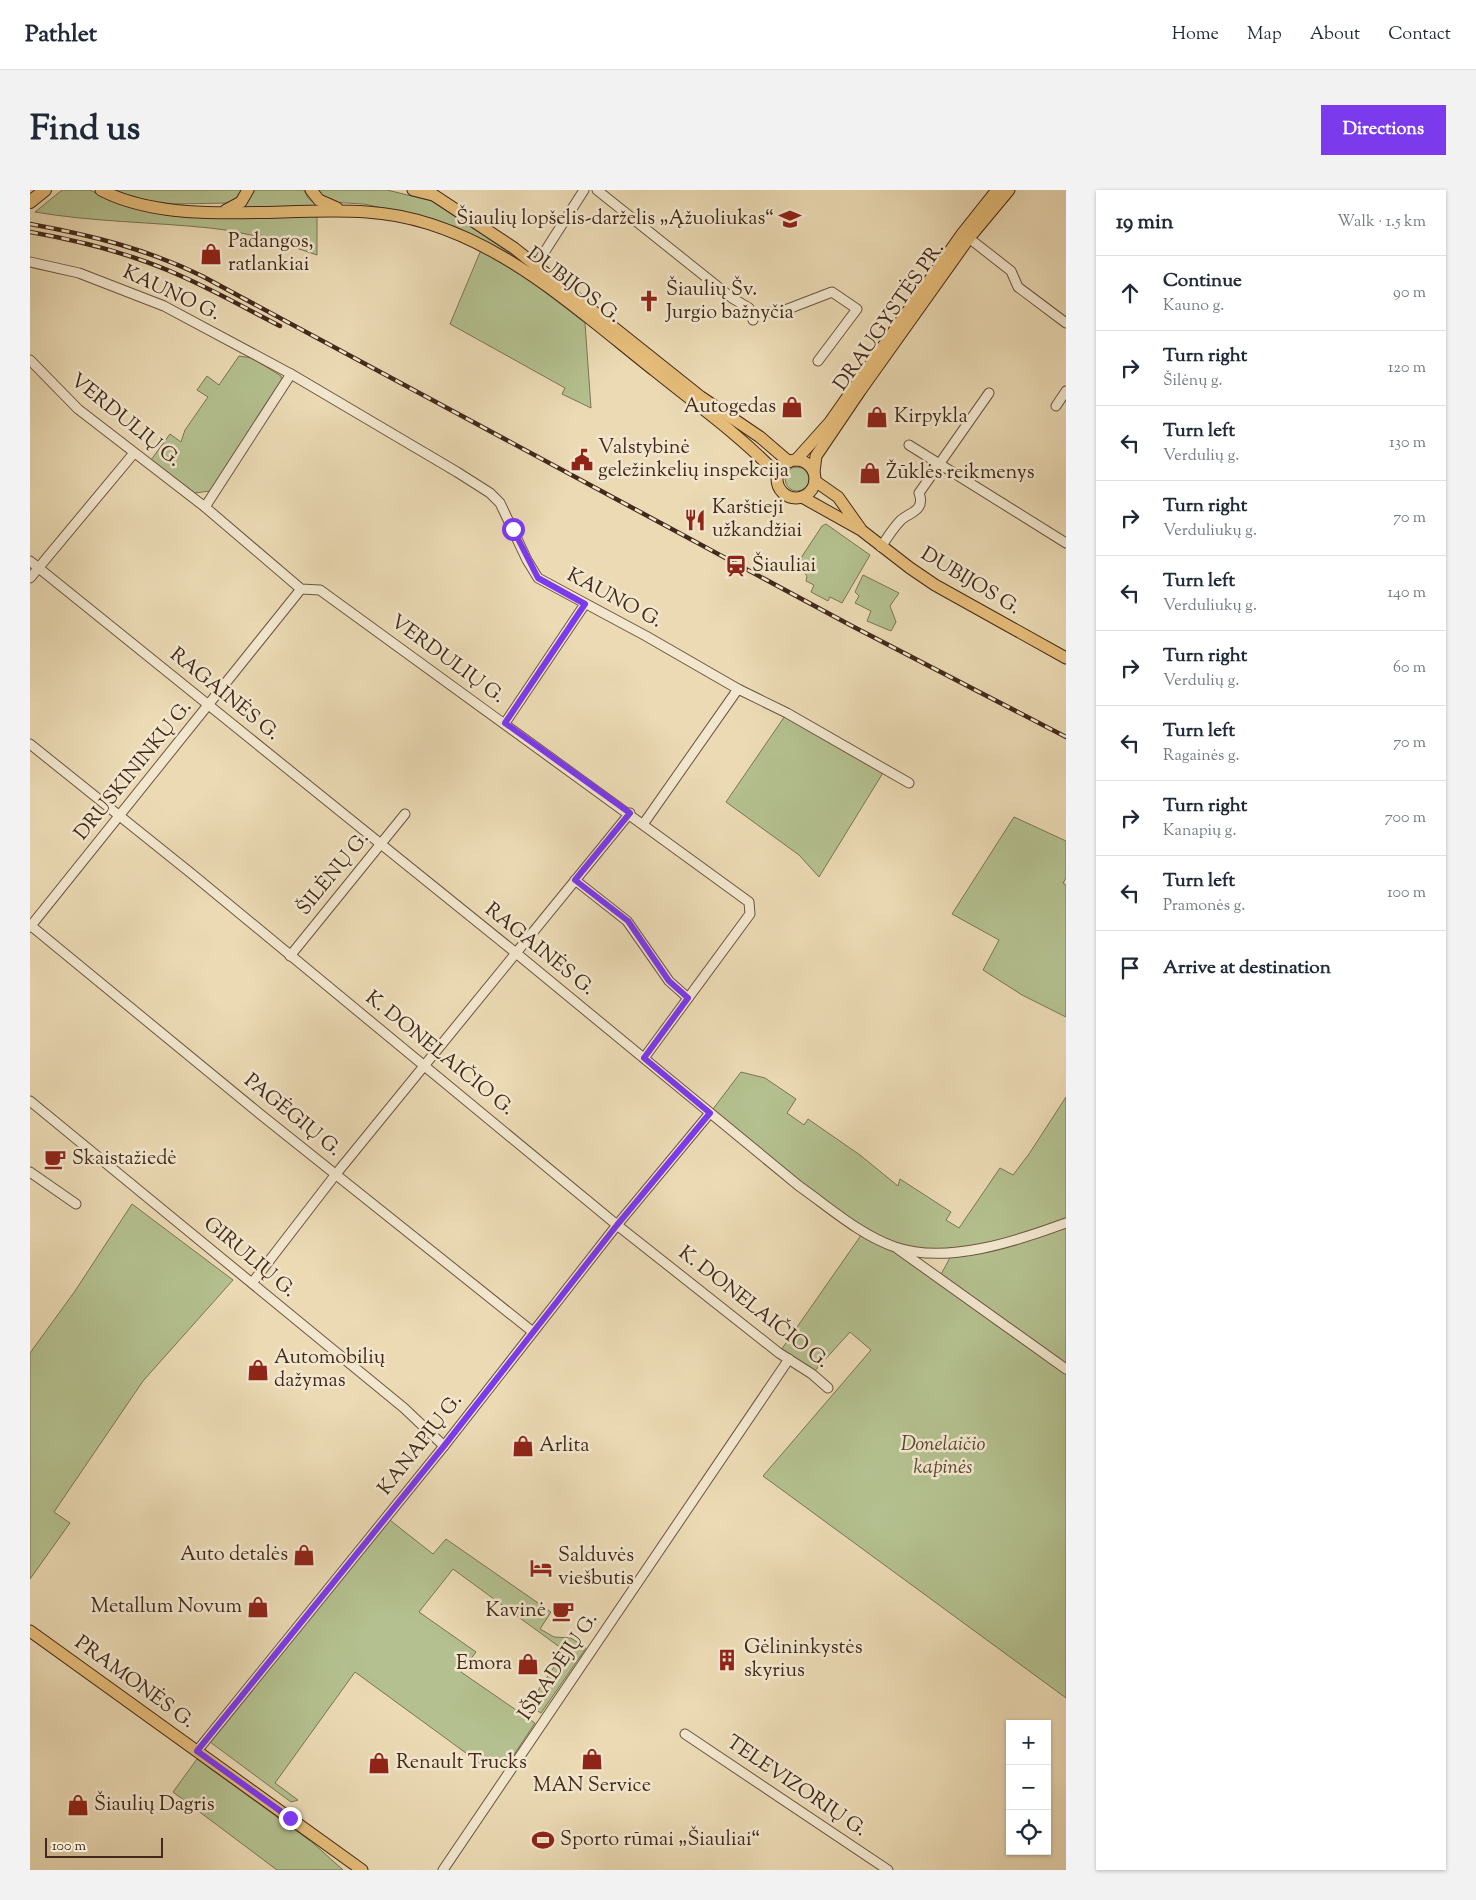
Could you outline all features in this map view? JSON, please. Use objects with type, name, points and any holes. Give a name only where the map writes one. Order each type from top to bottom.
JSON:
[{"type":"highway","points":[[30,202],[45,190]]},
{"type":"main road","name":"DUBIJOS G.","points":[[101,190],[146,207],[179,211],[345,211],[394,215],[438,227],[533,270],[701,397],[792,461]]},
{"type":"main road","points":[[222,211],[241,202],[248,190]]},
{"type":"main road","points":[[311,190],[319,200],[327,205],[345,211]]},
{"type":"main road","name":"DUBIJOS G.","points":[[413,190],[430,193],[514,248],[533,270],[718,422],[778,475]]},
{"type":"main road","name":"DRAUGYSTĖS PR.","points":[[814,477],[816,456],[997,190]]},
{"type":"main road","name":"DRAUGYSTĖS PR.","points":[[792,461],[830,422],[966,236],[1009,190]]},
{"type":"main road","points":[[792,461],[807,463],[814,477],[809,493],[802,497],[793,498],[782,492],[778,484],[778,475],[781,467],[792,461]]},
{"type":"main road","name":"DUBIJOS G.","points":[[814,477],[838,497],[861,530]]},
{"type":"main road","name":"DUBIJOS G.","points":[[802,497],[861,530],[880,547],[935,585],[1066,658]]},
{"type":"main road","name":"PRAMONĖS G.","points":[[30,1631],[362,1870]]},
{"type":"street","points":[[533,270],[584,190]]},
{"type":"street","points":[[597,190],[732,298],[749,308],[752,316],[780,312],[832,292],[857,309],[818,362]]},
{"type":"street","points":[[966,236],[1011,271],[1018,287],[1066,322]]},
{"type":"street","name":"KAUNO G.","points":[[30,262],[79,273],[138,295],[291,374],[490,493],[507,514],[527,560],[538,578],[631,627],[738,689],[787,713],[909,783]]},
{"type":"street","name":"VERDULIŲ G.","points":[[30,360],[78,409],[205,507],[301,589],[320,590],[630,813],[749,902],[751,906],[750,914],[644,1058]]},
{"type":"street","points":[[205,507],[291,374]]},
{"type":"street","points":[[1056,406],[1066,391]]},
{"type":"street","points":[[880,547],[901,520],[914,512],[920,503],[919,493],[938,463],[989,393]]},
{"type":"street","points":[[909,445],[1066,543]]},
{"type":"street","points":[[30,578],[134,453]]},
{"type":"street","name":"RAGAINĖS G.","points":[[30,561],[836,1214],[895,1248],[952,1254],[1026,1237],[1066,1223]]},
{"type":"street","name":"DRUSKININKŲ G.","points":[[30,926],[210,705],[301,589]]},
{"type":"street","points":[[505,723],[585,604]]},
{"type":"street","points":[[644,824],[738,689]]},
{"type":"street","name":"K. DONELAIČIO G.","points":[[30,744],[425,1065],[617,1225],[828,1388]]},
{"type":"street","points":[[252,1283],[336,1174],[630,813]]},
{"type":"street","name":"ŠILĖNŲ G.","points":[[290,956],[405,814]]},
{"type":"street","points":[[575,880],[628,921],[669,981],[688,998]]},
{"type":"street","name":"PAGĖGIŲ G.","points":[[30,926],[533,1332]]},
{"type":"street","name":"GIRULIŲ G.","points":[[30,1101],[404,1408],[444,1446]]},
{"type":"street","name":"KANAPIŲ G.","points":[[197,1751],[444,1446],[617,1225],[710,1113]]},
{"type":"street","points":[[30,1172],[76,1204]]},
{"type":"street","points":[[895,1248],[1066,1369]]},
{"type":"street","name":"IŠRADĖJŲ G.","points":[[443,1870],[789,1359]]},
{"type":"street","name":"TELEVIZORIŲ G.","points":[[685,1734],[888,1870]]},
{"type":"green space","points":[[62,190],[90,190],[111,201],[166,215],[200,217],[317,216],[317,255],[264,238],[224,230],[79,218],[35,212]]},
{"type":"green space","points":[[111,190],[242,190],[242,194],[230,203],[173,204],[153,203]]},
{"type":"green space","points":[[252,190],[304,190],[308,198],[319,207],[243,208]]},
{"type":"green space","points":[[314,190],[387,190],[432,201],[523,262],[477,238],[426,218],[364,204],[329,202]]},
{"type":"green space","points":[[481,250],[511,266],[585,323],[591,408],[562,394],[565,388],[450,324]]},
{"type":"green space","points":[[239,356],[252,358],[281,376],[282,384],[210,491],[195,493],[151,460],[170,434],[181,442],[185,430],[208,397],[197,390],[207,376],[219,385]]},
{"type":"green space","points":[[797,467],[802,468],[808,474],[808,484],[802,490],[797,491],[792,490],[786,484],[785,479],[786,474],[792,468]]},
{"type":"green space","points":[[826,524],[870,555],[842,603],[830,597],[828,601],[811,592],[814,585],[806,581],[807,576],[797,564],[822,526]]},
{"type":"green space","points":[[863,575],[899,593],[890,606],[896,622],[891,631],[867,621],[871,611],[855,603],[859,596],[855,592]]},
{"type":"green space","points":[[787,713],[886,768],[819,877],[799,855],[726,802]]},
{"type":"green space","points":[[1014,817],[1066,841],[1066,878],[1063,883],[1066,885],[1066,1017],[1022,995],[983,970],[999,940],[952,914]]},
{"type":"green space","name":"Donelaičio kapinės","points":[[741,1072],[765,1078],[796,1099],[787,1113],[804,1125],[808,1119],[860,1155],[898,1186],[900,1179],[951,1212],[946,1220],[959,1228],[1000,1168],[1013,1175],[1066,1097],[1066,1698],[763,1476],[871,1350],[850,1332],[812,1374],[779,1353],[864,1231],[710,1113]],"holes":[[[897,1248],[952,1254],[939,1278]]]},
{"type":"green space","points":[[132,1204],[233,1280],[143,1381],[54,1512],[70,1523],[30,1579],[30,1353],[75,1291]]},
{"type":"green space","points":[[386,1517],[433,1554],[446,1539],[551,1612],[540,1629],[554,1637],[571,1638],[586,1648],[541,1713],[528,1705],[565,1651],[453,1569],[419,1612],[476,1652],[461,1672],[535,1723],[505,1768],[497,1770],[486,1764],[481,1764],[355,1672],[275,1783],[298,1800],[291,1802],[206,1739]]},
{"type":"green space","points":[[197,1759],[313,1843],[343,1870],[277,1870],[173,1792]]},
{"type":"railway","points":[[30,224],[118,244],[160,258],[202,276],[850,625],[1066,737]]},
{"type":"railway","points":[[30,232],[88,244],[163,268],[219,294],[280,326]]},
{"type":"place","name":"Šiaulių lopšelis-darželis „Ąžuoliukas“","points":[[790,219]]},
{"type":"place","name":"Padangos, ratlankiai","points":[[211,254]]},
{"type":"place","name":"Šiaulių Šv. Jurgio bažnyčia","points":[[649,301]]},
{"type":"place","name":"Autogedas","points":[[792,407]]},
{"type":"place","name":"Kirpykla","points":[[877,417]]},
{"type":"place","name":"Valstybinė geležinkelių inspekcija","points":[[582,460]]},
{"type":"place","name":"Žūklės reikmenys","points":[[870,473]]},
{"type":"place","name":"Karštieji užkandžiai","points":[[695,520]]},
{"type":"place","name":"Šiauliai","points":[[736,566]]},
{"type":"place","name":"Skaistažiedė","points":[[55,1159]]},
{"type":"place","name":"Automobilių dažymas","points":[[258,1370]]},
{"type":"place","name":"Arlita","points":[[523,1446]]},
{"type":"place","name":"Auto detalės","points":[[304,1555]]},
{"type":"place","name":"Salduvės viešbutis","points":[[541,1568]]},
{"type":"place","name":"Metallum Novum","points":[[258,1607]]},
{"type":"place","name":"Kavinė","points":[[563,1611]]},
{"type":"place","name":"Gėlininkystės skyrius","points":[[727,1660]]},
{"type":"place","name":"Emora","points":[[528,1664]]},
{"type":"place","name":"MAN Service","points":[[592,1759]]},
{"type":"place","name":"Renault Trucks","points":[[379,1763]]},
{"type":"place","name":"Šiaulių Dagris","points":[[78,1805]]},
{"type":"place","name":"Sporto rūmai „Šiauliai“","points":[[543,1840]]},
{"type":"route","points":[[290,1818],[197,1751],[444,1446],[617,1225],[710,1113],[644,1058],[688,998],[669,981],[628,921],[575,880],[630,813],[505,723],[585,604],[538,578],[533,572],[513,529]]}]
